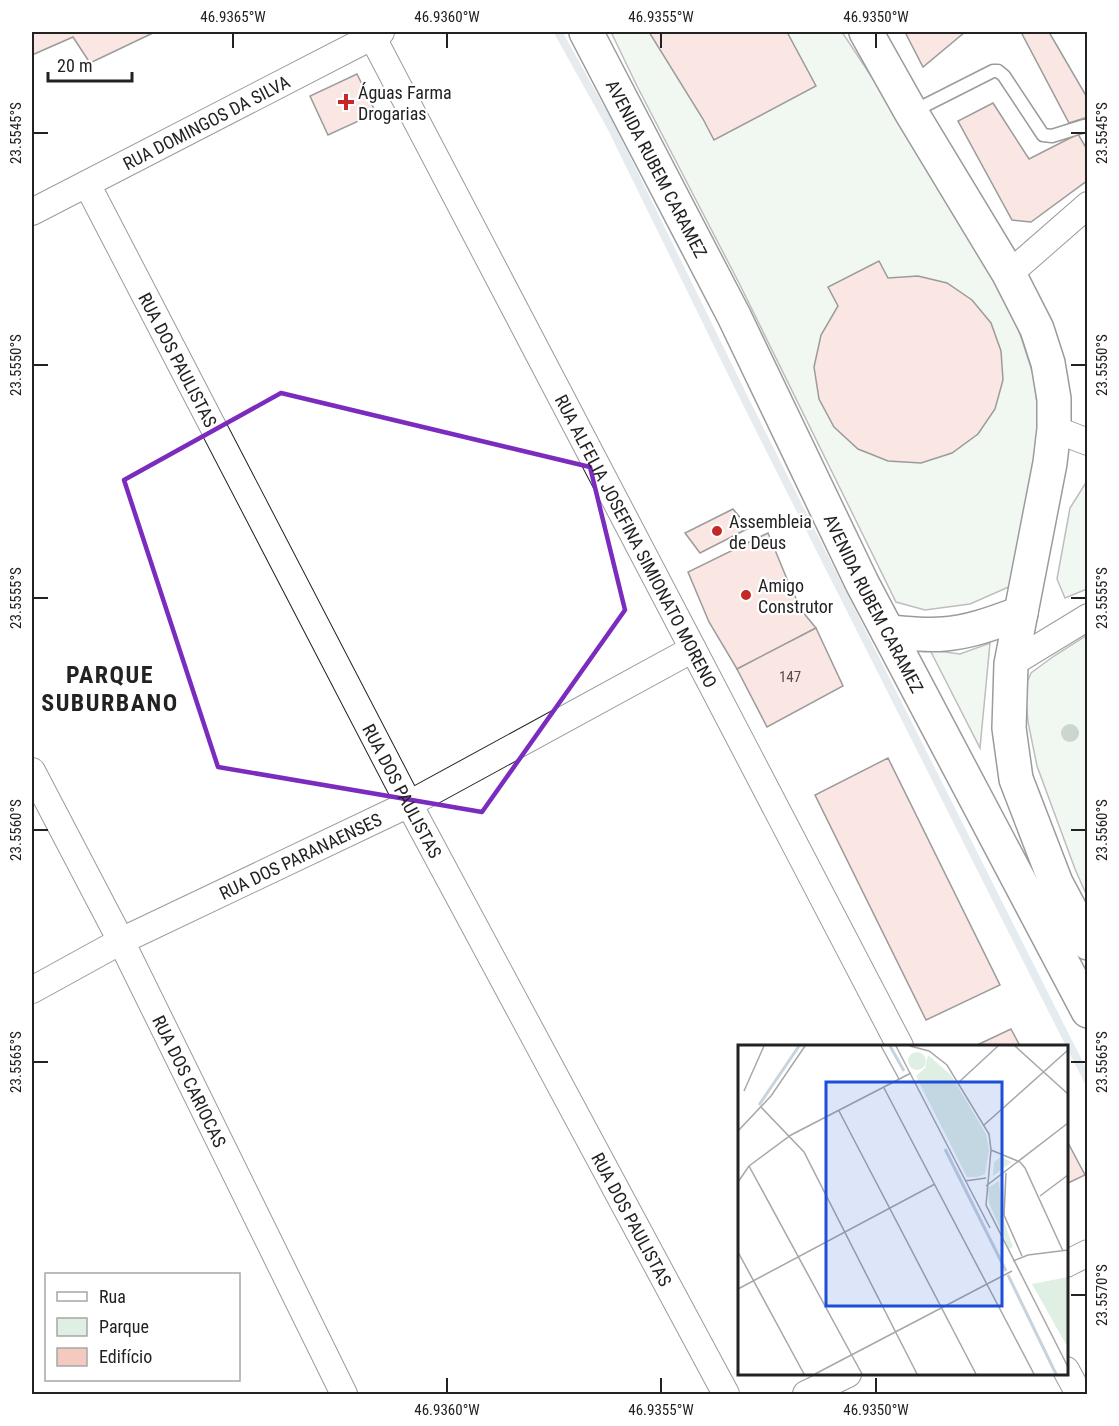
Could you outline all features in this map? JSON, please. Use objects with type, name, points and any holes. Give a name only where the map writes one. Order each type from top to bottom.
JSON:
[{"type":"highway","name":"AVENIDA RUBEM CARAMEZ","points":[[586,32],[734,316],[862,583],[1088,1011]]},
{"type":"highway","points":[[866,32],[911,112],[1009,274],[1036,329],[1048,363],[1054,399],[1054,429],[1050,463],[1011,664],[1009,728],[1016,779],[1056,883],[1088,943]]},
{"type":"highway","points":[[888,632],[951,633],[985,626],[1021,613]]},
{"type":"street","name":"RUA DOMINGOS DA SILVA","points":[[32,212],[376,34]]},
{"type":"street","name":"RUA ALFELIA JOSEFINA SIMIONATO MORENO","points":[[376,34],[899,1045]]},
{"type":"street","name":"RUA DOS PAULISTAS","points":[[87,184],[409,804],[726,1395]]},
{"type":"street","points":[[1009,274],[1088,206]]},
{"type":"street","points":[[1054,429],[1088,442]]},
{"type":"street","points":[[1011,664],[1088,617]]},
{"type":"street","name":"RUA DOS PARANAENSES","points":[[32,990],[121,941],[409,804],[693,649]]},
{"type":"street","name":"RUA DOS CARIOCAS","points":[[32,771],[121,941],[344,1395]]},
{"type":"street","points":[[1068,1263],[1088,1253]]},
{"type":"street","points":[[1068,1374],[1079,1395]]},
{"type":"street","points":[[806,1395],[846,1375]]},
{"type":"lane","points":[[911,112],[993,71],[998,71],[1004,76],[1042,135],[1052,136],[1088,126]]},
{"type":"highlighted area","points":[[281,393],[590,467],[625,610],[482,812],[218,767],[124,480]]},
{"type":"green space","points":[[611,32],[842,32],[887,100],[992,273],[1019,331],[1033,374],[1038,411],[1038,432],[1011,586],[970,604],[925,610],[896,602],[740,285]]},
{"type":"green space","points":[[1087,483],[1087,589],[1065,598],[1057,579],[1070,508]]},
{"type":"green space","points":[[1087,635],[1087,896],[1037,766],[1028,722],[1025,687],[1031,673]]},
{"type":"green space","points":[[990,643],[980,748],[930,650],[960,654]]},
{"type":"building","points":[[32,32],[155,32],[90,63],[73,37],[32,55]]},
{"type":"building","points":[[649,32],[787,32],[816,86],[714,140]]},
{"type":"building","points":[[909,32],[965,32],[923,67],[906,34]]},
{"type":"building","points":[[1021,32],[1049,32],[1088,99],[1088,117],[1069,123]]},
{"type":"building","points":[[357,74],[376,113],[328,135],[310,96]]},
{"type":"building","points":[[993,103],[1029,159],[1078,134],[1088,151],[1088,180],[1031,222],[1012,220],[958,121]]},
{"type":"building","points":[[879,261],[888,278],[918,276],[947,283],[972,300],[991,323],[1001,351],[1003,380],[995,409],[978,434],[952,453],[921,463],[888,461],[858,449],[834,427],[819,399],[814,367],[821,335],[838,306],[828,287]]},
{"type":"building","name":"Assembleia de Deus","points":[[733,509],[749,528],[700,553],[685,533]]},
{"type":"building","name":"Amigo Construtor","points":[[768,533],[802,611],[816,628],[737,669],[709,622],[688,572]]},
{"type":"building","points":[[816,628],[843,686],[767,727],[737,669]]},
{"type":"building","points":[[888,758],[1000,985],[926,1020],[815,795]]},
{"type":"building","points":[[1011,1029],[1019,1045],[977,1045]]},
{"type":"building","points":[[1068,1143],[1085,1175],[1068,1183]]},
{"type":"waterway","points":[[558,32],[611,127],[747,404],[1088,1081]]},
{"type":"place","name":"Águas Farma Drogarias","points":[[346,102]]},
{"type":"place","name":"Assembleia de Deus","points":[[717,531]]},
{"type":"place","name":"Amigo Construtor","points":[[746,595]]},
{"type":"district","name":"PARQUE SUBURBANO","points":[[110,689]]}]
